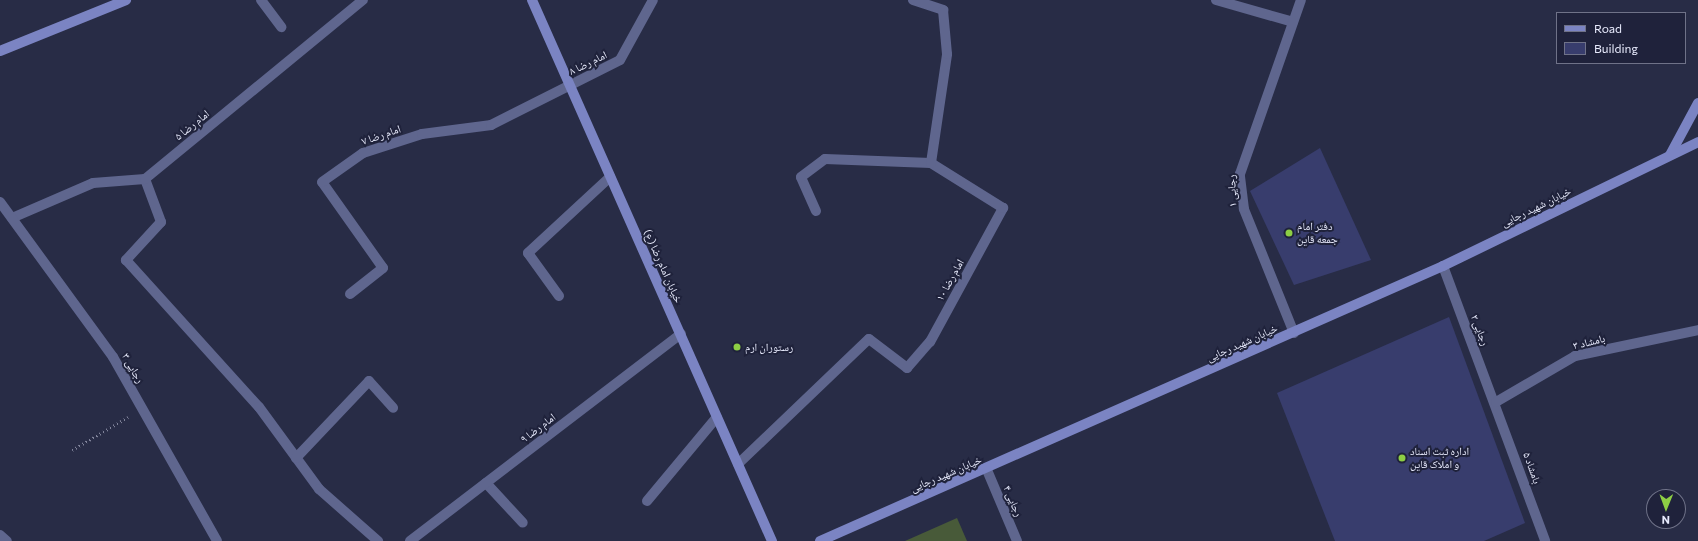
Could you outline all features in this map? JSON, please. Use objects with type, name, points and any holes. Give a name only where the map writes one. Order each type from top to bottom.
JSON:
[{"type":"street","points":[[0,50],[126,0]]},
{"type":"street","points":[[261,0],[281,27]]},
{"type":"street","name":"امام رضا ۵","points":[[146,179],[363,0]]},
{"type":"street","name":"خیابان امام رضا (ع)","points":[[532,0],[772,541]]},
{"type":"street","name":"امام رضا ۸","points":[[570,85],[620,60],[652,0]]},
{"type":"street","points":[[816,211],[801,177],[825,159],[931,163],[947,54],[943,10],[913,0]]},
{"type":"street","points":[[1216,0],[1293,22]]},
{"type":"street","name":"رجایی ۱","points":[[1294,333],[1244,209],[1240,174],[1301,0]]},
{"type":"street","name":"امام رضا ۷","points":[[350,294],[383,268],[322,182],[363,153],[422,134],[491,125],[570,85]]},
{"type":"street","points":[[1670,155],[1698,103]]},
{"type":"street","name":"خیابان شهید رجایی","points":[[820,541],[987,470],[1443,266],[1698,142]]},
{"type":"street","name":"امام رضا ۱۰","points":[[738,464],[869,339],[907,368],[930,342],[1003,208],[931,163]]},
{"type":"street","points":[[559,296],[528,253],[610,177]]},
{"type":"street","points":[[12,218],[93,183],[146,179],[161,222],[126,260],[259,407],[319,489],[378,541]]},
{"type":"street","name":"رجایی ۳","points":[[0,202],[113,357],[217,541]]},
{"type":"street","name":"رجایی ۲","points":[[1443,266],[1496,402]]},
{"type":"street","name":"بامشاد ۳","points":[[1496,402],[1575,356],[1698,330]]},
{"type":"street","name":"امام رضا ۹","points":[[410,541],[681,334]]},
{"type":"street","points":[[296,458],[369,381],[393,408]]},
{"type":"street","name":"بامشاد ۵","points":[[1496,402],[1545,541]]},
{"type":"street","points":[[647,501],[718,418]]},
{"type":"street","name":"رجایی ۴","points":[[987,470],[1017,541]]},
{"type":"street","points":[[486,483],[523,523]]},
{"type":"street","points":[[0,535],[7,541]]},
{"type":"path","points":[[72,450],[142,408]]},
{"type":"green space","points":[[957,518],[967,541],[905,541]]},
{"type":"building","points":[[1320,148],[1371,260],[1294,285],[1250,191]]},
{"type":"building","name":"اداره ثبت اسناد و املاک قاین","points":[[1449,317],[1525,523],[1484,541],[1335,541],[1277,393]]},
{"type":"place","name":"دفتر امام جمعه قاین","points":[[1289,233]]},
{"type":"place","name":"رستوران ارم","points":[[737,347]]},
{"type":"place","name":"اداره ثبت اسناد و املاک قاین","points":[[1402,458]]}]
